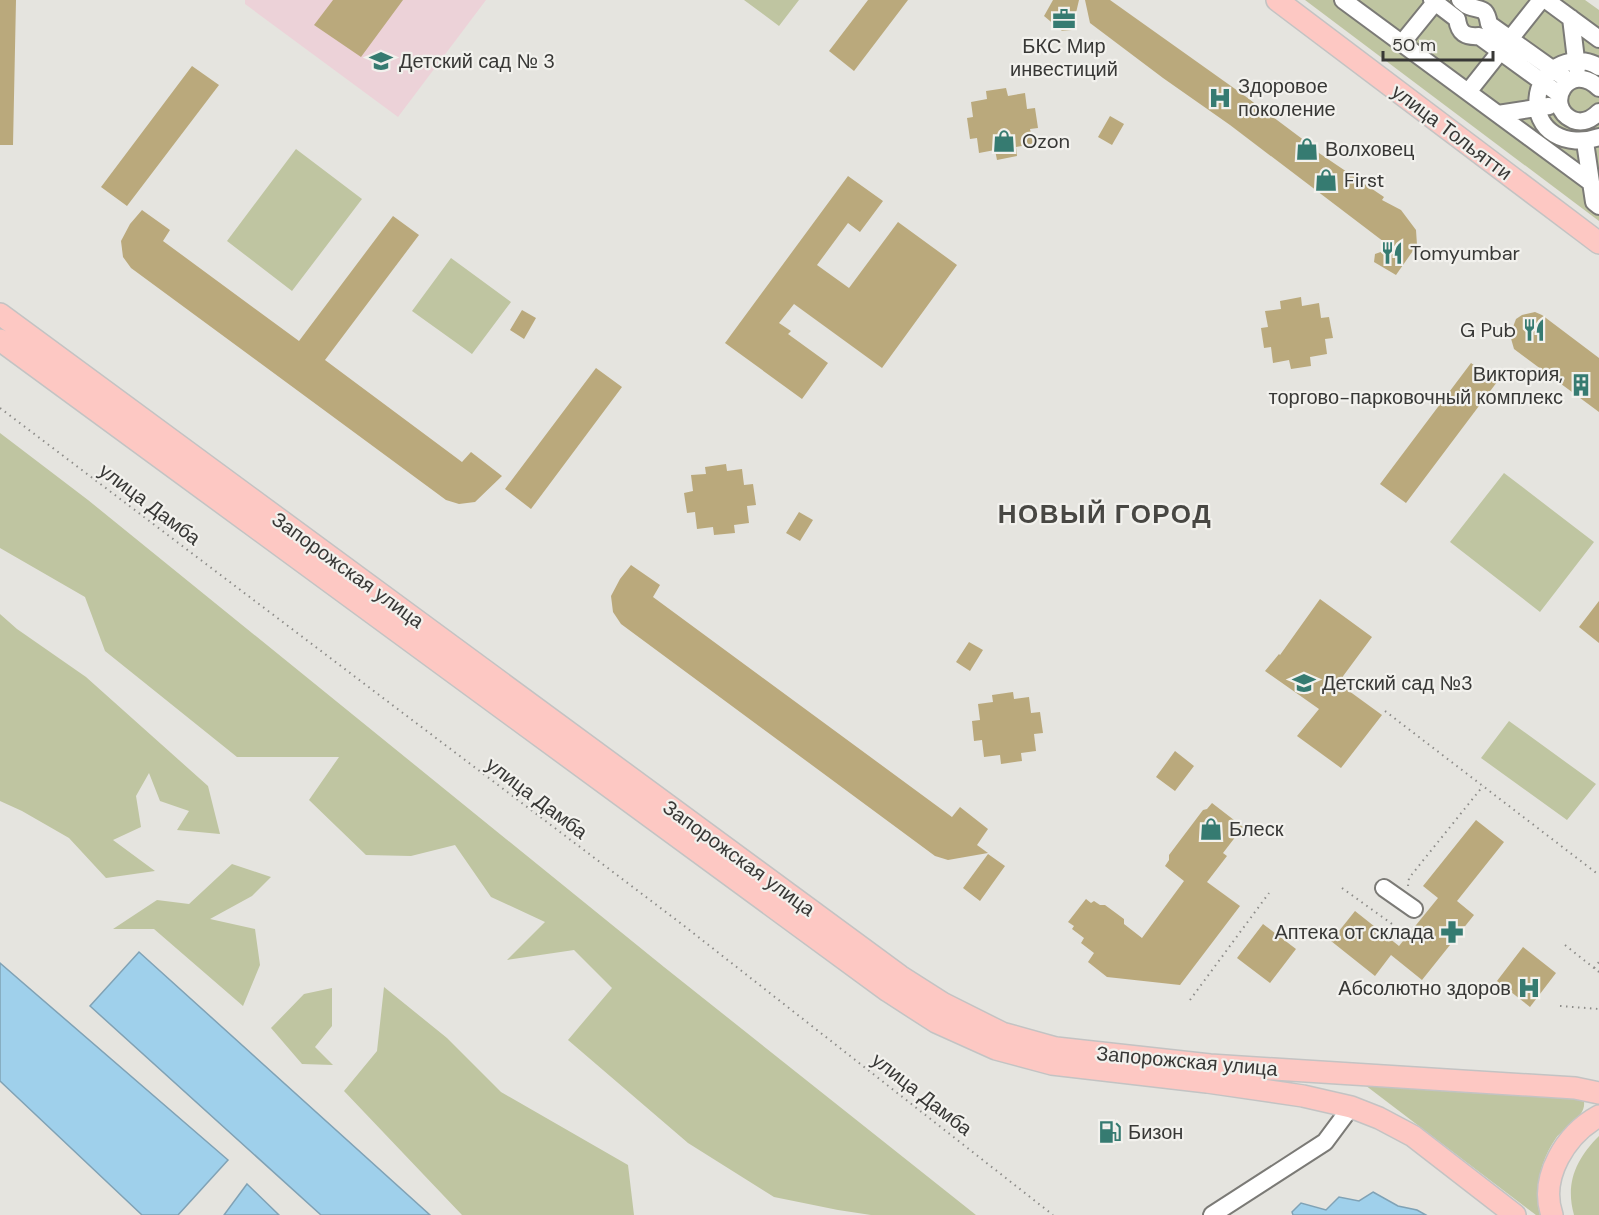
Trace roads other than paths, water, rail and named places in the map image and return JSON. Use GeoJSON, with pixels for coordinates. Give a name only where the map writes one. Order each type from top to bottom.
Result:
{"type":"FeatureCollection","features":[{"type":"Feature","properties":{"kind":"main road","name":"улица Тольятти"},"geometry":{"type":"LineString","coordinates":[[1276,0],[1599,243]]}},
{"type":"Feature","properties":{"kind":"main road","name":"Запорожская улица"},"geometry":{"type":"LineString","coordinates":[[0,314],[900,976],[944,1004],[993,1028],[1067,1050],[1210,1065],[1575,1088],[1599,1093]]}},
{"type":"Feature","properties":{"kind":"main road","name":"Запорожская улица"},"geometry":{"type":"LineString","coordinates":[[0,340],[869,977],[936,1022],[996,1050],[1052,1064],[1218,1083],[1303,1096],[1351,1107],[1379,1118],[1413,1136],[1515,1215]]}},
{"type":"Feature","properties":{"kind":"main road"},"geometry":{"type":"LineString","coordinates":[[1552,1215],[1550,1208],[1551,1179],[1557,1158],[1573,1136],[1588,1122],[1599,1116]]}},
{"type":"Feature","properties":{"kind":"street"},"geometry":{"type":"LineString","coordinates":[[1343,0],[1365,8],[1402,43],[1590,182]]}},
{"type":"Feature","properties":{"kind":"street"},"geometry":{"type":"LineString","coordinates":[[1468,92],[1541,0]]}},
{"type":"Feature","properties":{"kind":"street"},"geometry":{"type":"LineString","coordinates":[[1546,0],[1599,39]]}},
{"type":"Feature","properties":{"kind":"street"},"geometry":{"type":"LineString","coordinates":[[1402,43],[1435,1],[1462,8],[1477,6],[1483,9],[1487,16],[1484,30]]}},
{"type":"Feature","properties":{"kind":"street"},"geometry":{"type":"LineString","coordinates":[[1462,8],[1458,27],[1462,33],[1469,36],[1484,30]]}},
{"type":"Feature","properties":{"kind":"street"},"geometry":{"type":"LineString","coordinates":[[1571,18],[1575,59],[1566,90],[1566,116],[1577,122],[1589,120],[1599,112]]}},
{"type":"Feature","properties":{"kind":"street"},"geometry":{"type":"LineString","coordinates":[[1484,30],[1566,90]]}},
{"type":"Feature","properties":{"kind":"street"},"geometry":{"type":"LineString","coordinates":[[1599,67],[1592,62],[1575,59],[1562,63],[1548,76],[1538,94],[1542,122],[1551,134],[1566,140],[1592,140],[1590,182],[1594,202],[1599,207]]}},
{"type":"Feature","properties":{"kind":"street"},"geometry":{"type":"LineString","coordinates":[[1498,114],[1539,107],[1566,90],[1591,80],[1599,88]]}},
{"type":"Feature","properties":{"kind":"street"},"geometry":{"type":"LineString","coordinates":[[1384,888],[1413,915]]}},
{"type":"Feature","properties":{"kind":"street"},"geometry":{"type":"LineString","coordinates":[[1212,1215],[1325,1142],[1351,1107]]}},
{"type":"Feature","properties":{"kind":"water"},"geometry":{"type":"Polygon","coordinates":[[[139,952],[430,1215],[321,1215],[90,1006],[139,952]]]}},
{"type":"Feature","properties":{"kind":"water"},"geometry":{"type":"Polygon","coordinates":[[[0,963],[228,1160],[178,1215],[142,1215],[0,1081],[0,963]]]}},
{"type":"Feature","properties":{"kind":"water"},"geometry":{"type":"Polygon","coordinates":[[[247,1184],[279,1215],[224,1215],[247,1184]]]}},
{"type":"Feature","properties":{"kind":"water"},"geometry":{"type":"Polygon","coordinates":[[[1373,1192],[1398,1206],[1417,1210],[1426,1215],[1293,1215],[1292,1212],[1301,1203],[1326,1210],[1339,1197],[1359,1201],[1373,1192]]]}},
{"type":"Feature","properties":{"kind":"place","name":"БКС Мир инвестиций"},"geometry":{"type":"Point","coordinates":[1064,19]}},
{"type":"Feature","properties":{"kind":"place","name":"Детский сад № 3"},"geometry":{"type":"Point","coordinates":[381,61]}},
{"type":"Feature","properties":{"kind":"place","name":"Здоровое поколение"},"geometry":{"type":"Point","coordinates":[1220,98]}},
{"type":"Feature","properties":{"kind":"place","name":"Ozon"},"geometry":{"type":"Point","coordinates":[1004,141]}},
{"type":"Feature","properties":{"kind":"place","name":"Волховец"},"geometry":{"type":"Point","coordinates":[1307,149]}},
{"type":"Feature","properties":{"kind":"place","name":"First"},"geometry":{"type":"Point","coordinates":[1326,180]}},
{"type":"Feature","properties":{"kind":"place","name":"Tomyumbar"},"geometry":{"type":"Point","coordinates":[1392,253]}},
{"type":"Feature","properties":{"kind":"place","name":"G Pub"},"geometry":{"type":"Point","coordinates":[1534,330]}},
{"type":"Feature","properties":{"kind":"place","name":"Виктория, торгово-парковочный комплекс"},"geometry":{"type":"Point","coordinates":[1581,385]}},
{"type":"Feature","properties":{"kind":"place","name":"Детский сад №3"},"geometry":{"type":"Point","coordinates":[1304,683]}},
{"type":"Feature","properties":{"kind":"place","name":"Блеск"},"geometry":{"type":"Point","coordinates":[1211,829]}},
{"type":"Feature","properties":{"kind":"place","name":"Аптека от склада"},"geometry":{"type":"Point","coordinates":[1452,932]}},
{"type":"Feature","properties":{"kind":"place","name":"Абсолютно здоров"},"geometry":{"type":"Point","coordinates":[1529,988]}},
{"type":"Feature","properties":{"kind":"place","name":"Бизон"},"geometry":{"type":"Point","coordinates":[1110,1132]}},
{"type":"Feature","properties":{"kind":"district","name":"НОВЫЙ ГОРОД"},"geometry":{"type":"Point","coordinates":[1105,514]}}]}
